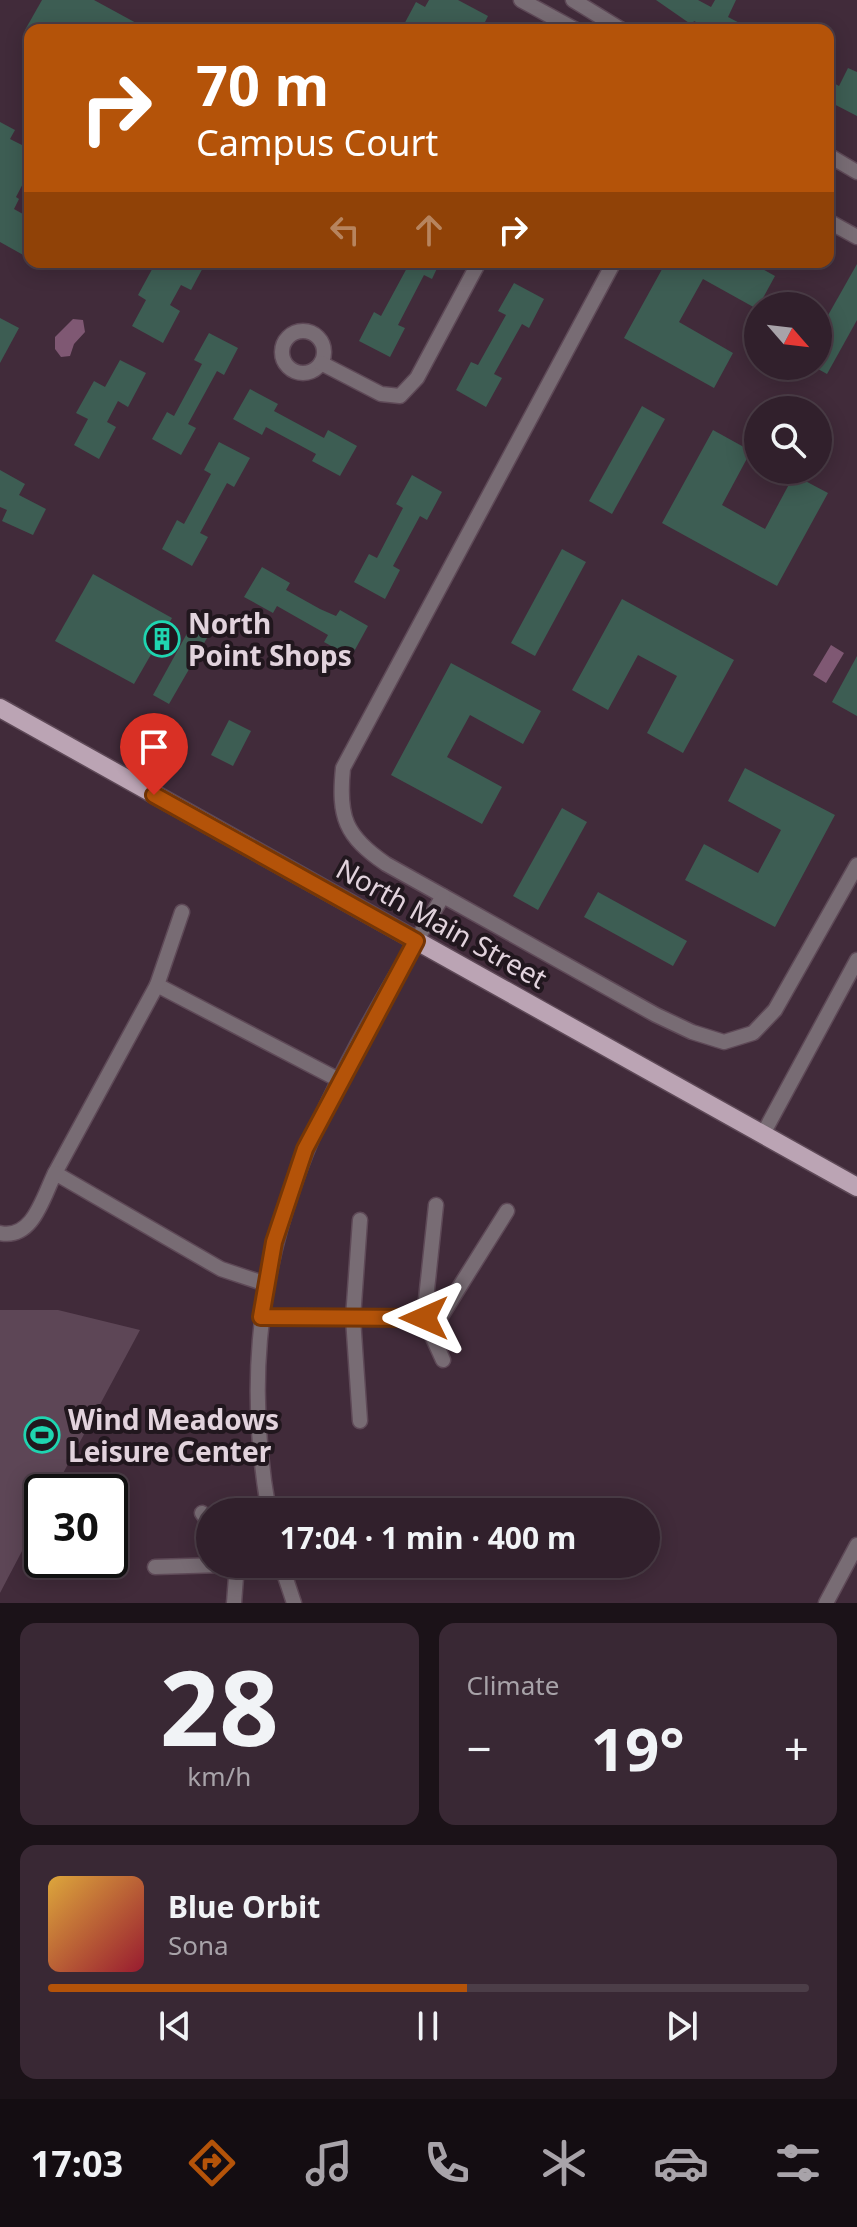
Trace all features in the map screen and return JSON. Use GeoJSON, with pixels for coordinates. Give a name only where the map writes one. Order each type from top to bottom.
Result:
{"type":"FeatureCollection","features":[{"type":"Feature","properties":{"kind":"main road","name":"North Main Street"},"geometry":{"type":"LineString","coordinates":[[0,708],[857,1187]]}},
{"type":"Feature","properties":{"kind":"street"},"geometry":{"type":"LineString","coordinates":[[521,0],[565,24]]}},
{"type":"Feature","properties":{"kind":"street"},"geometry":{"type":"LineString","coordinates":[[573,24],[579,1],[604,24]]}},
{"type":"Feature","properties":{"kind":"street"},"geometry":{"type":"LineString","coordinates":[[834,159],[857,172]]}},
{"type":"Feature","properties":{"kind":"street"},"geometry":{"type":"LineString","coordinates":[[834,224],[857,237]]}},
{"type":"Feature","properties":{"kind":"street"},"geometry":{"type":"LineString","coordinates":[[321,363],[381,394],[400,396],[417,378],[476,268]]}},
{"type":"Feature","properties":{"kind":"street"},"geometry":{"type":"LineString","coordinates":[[611,268],[343,768],[340,794],[346,824],[359,845],[443,896],[656,1015],[692,1032],[724,1042],[753,1033],[775,1010],[857,865]]}},
{"type":"Feature","properties":{"kind":"street"},"geometry":{"type":"LineString","coordinates":[[267,1498],[258,1436],[261,1317],[289,1191],[305,1149],[443,896]]}},
{"type":"Feature","properties":{"kind":"street"},"geometry":{"type":"LineString","coordinates":[[0,1233],[14,1236],[26,1230],[157,985],[182,912]]}},
{"type":"Feature","properties":{"kind":"street"},"geometry":{"type":"LineString","coordinates":[[763,1134],[857,960]]}},
{"type":"Feature","properties":{"kind":"street"},"geometry":{"type":"LineString","coordinates":[[157,985],[341,1081]]}},
{"type":"Feature","properties":{"kind":"street"},"geometry":{"type":"LineString","coordinates":[[55,1173],[221,1269],[266,1284]]}},
{"type":"Feature","properties":{"kind":"street"},"geometry":{"type":"LineString","coordinates":[[436,1205],[424,1318],[443,1360]]}},
{"type":"Feature","properties":{"kind":"street"},"geometry":{"type":"LineString","coordinates":[[261,1317],[440,1318],[507,1211]]}},
{"type":"Feature","properties":{"kind":"street"},"geometry":{"type":"LineString","coordinates":[[360,1220],[353,1318],[360,1421]]}},
{"type":"Feature","properties":{"kind":"street"},"geometry":{"type":"LineString","coordinates":[[826,1603],[857,1545]]}},
{"type":"Feature","properties":{"kind":"street"},"geometry":{"type":"LineString","coordinates":[[155,1567],[196,1566]]}},
{"type":"Feature","properties":{"kind":"street"},"geometry":{"type":"LineString","coordinates":[[234,1603],[237,1578]]}},
{"type":"Feature","properties":{"kind":"street"},"geometry":{"type":"LineString","coordinates":[[286,1578],[294,1603]]}},
{"type":"Feature","properties":{"kind":"shaded area"},"geometry":{"type":"Polygon","coordinates":[[[73,319],[83,320],[85,332],[74,344],[70,356],[61,357],[55,349],[55,337],[73,319]]]}},
{"type":"Feature","properties":{"kind":"shaded area"},"geometry":{"type":"Polygon","coordinates":[[[831,645],[844,653],[826,683],[813,675],[831,645]]]}},
{"type":"Feature","properties":{"kind":"shaded area","name":"Wind Meadows Leisure Center"},"geometry":{"type":"Polygon","coordinates":[[[0,1310],[58,1310],[140,1330],[63,1474],[24,1474],[24,1547],[0,1593],[0,1310]]]}},
{"type":"Feature","properties":{"kind":"building"},"geometry":{"type":"Polygon","coordinates":[[[42,0],[94,0],[138,24],[28,24],[42,0]]]}},
{"type":"Feature","properties":{"kind":"building"},"geometry":{"type":"Polygon","coordinates":[[[429,0],[458,0],[488,16],[484,24],[404,24],[416,2],[425,7],[429,0]]]}},
{"type":"Feature","properties":{"kind":"building"},"geometry":{"type":"Polygon","coordinates":[[[656,0],[698,0],[711,7],[715,0],[736,0],[728,17],[741,24],[700,24],[694,21],[691,24],[656,0]]]}},
{"type":"Feature","properties":{"kind":"building"},"geometry":{"type":"Polygon","coordinates":[[[848,68],[857,72],[857,116],[834,104],[834,83],[839,86],[848,68]]]}},
{"type":"Feature","properties":{"kind":"building"},"geometry":{"type":"Polygon","coordinates":[[[0,122],[15,130],[10,139],[24,146],[24,182],[14,209],[24,215],[24,255],[0,242],[0,122]]]}},
{"type":"Feature","properties":{"kind":"building"},"geometry":{"type":"Polygon","coordinates":[[[857,264],[857,320],[832,365],[832,308],[857,264]]]}},
{"type":"Feature","properties":{"kind":"building"},"geometry":{"type":"Polygon","coordinates":[[[153,268],[203,268],[191,290],[181,285],[170,305],[180,311],[163,343],[132,326],[146,300],[138,295],[153,268]]]}},
{"type":"Feature","properties":{"kind":"building"},"geometry":{"type":"Polygon","coordinates":[[[407,268],[437,268],[432,279],[424,275],[398,325],[405,328],[390,357],[359,341],[374,312],[381,316],[407,268]]]}},
{"type":"Feature","properties":{"kind":"building"},"geometry":{"type":"Polygon","coordinates":[[[663,268],[761,268],[775,276],[766,292],[744,292],[744,302],[703,279],[679,322],[733,353],[714,388],[624,338],[663,268]]]}},
{"type":"Feature","properties":{"kind":"building"},"geometry":{"type":"Polygon","coordinates":[[[514,283],[544,299],[529,328],[522,324],[494,374],[502,378],[486,407],[456,390],[471,362],[478,365],[506,315],[498,311],[514,283]]]}},
{"type":"Feature","properties":{"kind":"building"},"geometry":{"type":"Polygon","coordinates":[[[0,318],[19,328],[0,363],[0,318]]]}},
{"type":"Feature","properties":{"kind":"building"},"geometry":{"type":"Polygon","coordinates":[[[209,333],[238,348],[224,375],[217,371],[188,424],[196,428],[181,455],[152,439],[167,412],[174,416],[202,364],[194,360],[209,333]]]}},
{"type":"Feature","properties":{"kind":"building"},"geometry":{"type":"Polygon","coordinates":[[[120,360],[146,373],[128,407],[118,401],[107,422],[116,427],[99,459],[74,445],[88,419],[76,413],[94,381],[105,387],[120,360]]]}},
{"type":"Feature","properties":{"kind":"building"},"geometry":{"type":"Polygon","coordinates":[[[250,389],[278,404],[274,411],[324,438],[328,430],[357,446],[340,476],[312,461],[316,454],[266,427],[262,435],[233,419],[250,389]]]}},
{"type":"Feature","properties":{"kind":"building"},"geometry":{"type":"Polygon","coordinates":[[[642,406],[665,419],[612,514],[589,501],[642,406]]]}},
{"type":"Feature","properties":{"kind":"building"},"geometry":{"type":"Polygon","coordinates":[[[713,430],[744,447],[744,464],[722,505],[765,529],[789,484],[811,484],[828,493],[777,586],[662,523],[713,430]]]}},
{"type":"Feature","properties":{"kind":"building"},"geometry":{"type":"Polygon","coordinates":[[[219,442],[250,458],[234,487],[227,483],[200,533],[208,537],[192,566],[162,549],[177,520],[184,524],[211,474],[204,470],[219,442]]]}},
{"type":"Feature","properties":{"kind":"building"},"geometry":{"type":"Polygon","coordinates":[[[0,470],[25,484],[19,495],[46,509],[33,535],[2,521],[7,510],[0,507],[0,470]]]}},
{"type":"Feature","properties":{"kind":"building"},"geometry":{"type":"Polygon","coordinates":[[[412,475],[442,492],[427,520],[420,516],[393,566],[400,570],[385,599],[354,582],[369,554],[377,558],[403,508],[396,504],[412,475]]]}},
{"type":"Feature","properties":{"kind":"building"},"geometry":{"type":"Polygon","coordinates":[[[562,549],[586,562],[535,656],[511,643],[562,549]]]}},
{"type":"Feature","properties":{"kind":"building"},"geometry":{"type":"Polygon","coordinates":[[[262,567],[290,583],[286,590],[320,609],[336,616],[340,610],[368,626],[351,657],[324,642],[328,635],[277,606],[273,613],[244,597],[262,567]]]}},
{"type":"Feature","properties":{"kind":"building","name":"North Point Shops"},"geometry":{"type":"Polygon","coordinates":[[[93,574],[172,618],[134,684],[55,641],[93,574]]]}},
{"type":"Feature","properties":{"kind":"building"},"geometry":{"type":"Polygon","coordinates":[[[622,599],[734,660],[683,753],[647,733],[677,676],[638,655],[608,710],[572,690],[622,599]]]}},
{"type":"Feature","properties":{"kind":"building"},"geometry":{"type":"Polygon","coordinates":[[[190,628],[207,638],[169,704],[153,695],[190,628]]]}},
{"type":"Feature","properties":{"kind":"building"},"geometry":{"type":"Polygon","coordinates":[[[857,656],[857,716],[832,702],[857,656]]]}},
{"type":"Feature","properties":{"kind":"building"},"geometry":{"type":"Polygon","coordinates":[[[451,663],[541,711],[523,744],[470,715],[447,757],[502,787],[482,824],[391,775],[451,663]]]}},
{"type":"Feature","properties":{"kind":"building"},"geometry":{"type":"Polygon","coordinates":[[[229,720],[251,731],[233,766],[211,755],[229,720]]]}},
{"type":"Feature","properties":{"kind":"building"},"geometry":{"type":"Polygon","coordinates":[[[745,768],[835,815],[775,927],[685,880],[704,844],[758,873],[781,830],[728,801],[745,768]]]}},
{"type":"Feature","properties":{"kind":"building"},"geometry":{"type":"Polygon","coordinates":[[[562,808],[587,822],[538,910],[513,896],[562,808]]]}},
{"type":"Feature","properties":{"kind":"building"},"geometry":{"type":"Polygon","coordinates":[[[598,892],[687,941],[673,966],[584,917],[598,892]]]}},
{"type":"Feature","properties":{"kind":"place","name":"North Point Shops"},"geometry":{"type":"Point","coordinates":[162,639]}},
{"type":"Feature","properties":{"kind":"place","name":"Wind Meadows Leisure Center"},"geometry":{"type":"Point","coordinates":[42,1435]}},
{"type":"Feature","properties":{"kind":"route"},"geometry":{"type":"LineString","coordinates":[[154,795],[416,941],[305,1149],[274,1242],[261,1317],[424,1318]]}}]}
